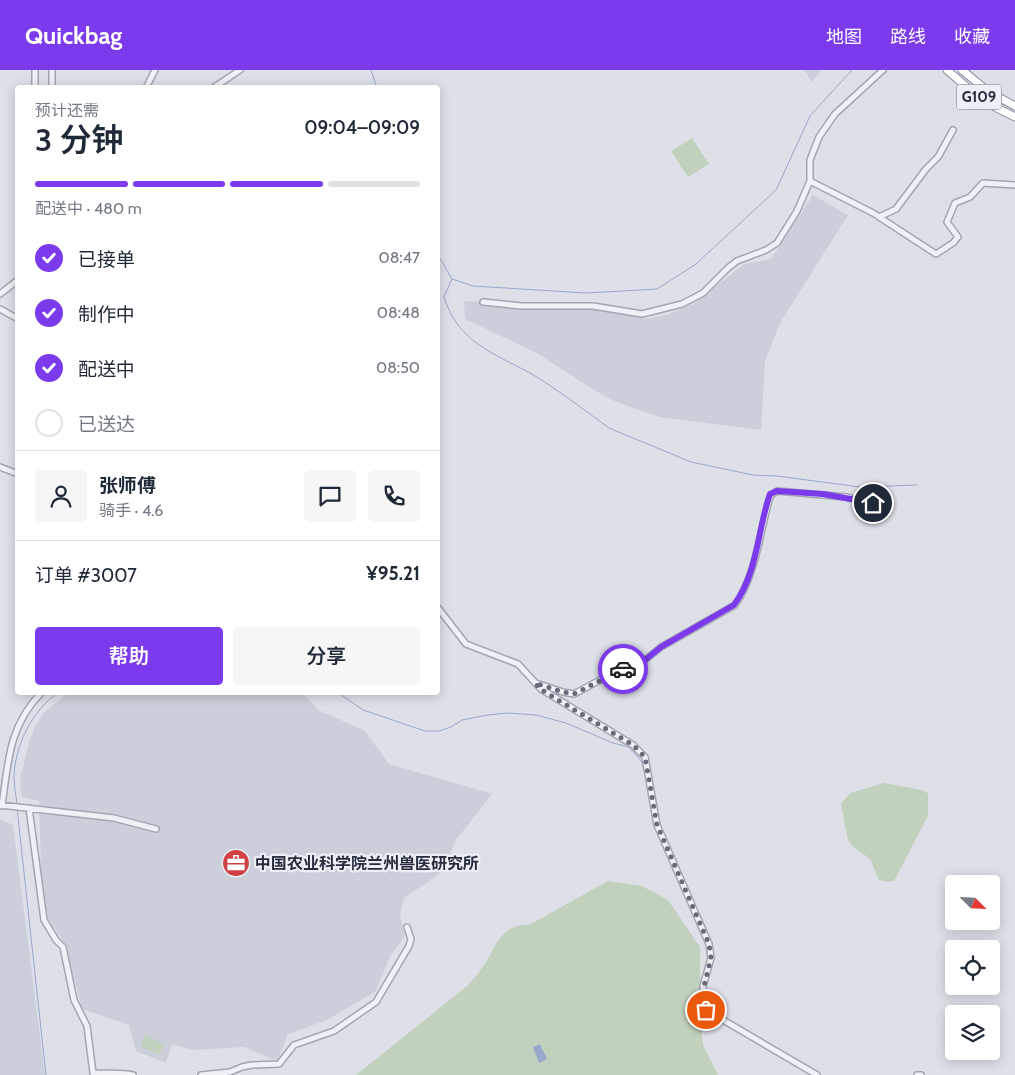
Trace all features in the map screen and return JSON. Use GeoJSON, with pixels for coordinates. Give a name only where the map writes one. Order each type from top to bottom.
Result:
{"type":"FeatureCollection","features":[{"type":"Feature","properties":{"kind":"highway","name":"G109"},"geometry":{"type":"LineString","coordinates":[[948,70],[983,101],[1015,117]]}},
{"type":"Feature","properties":{"kind":"highway","name":"G109"},"geometry":{"type":"LineString","coordinates":[[962,70],[989,92],[1015,106]]}},
{"type":"Feature","properties":{"kind":"street"},"geometry":{"type":"LineString","coordinates":[[34,85],[35,70]]}},
{"type":"Feature","properties":{"kind":"street"},"geometry":{"type":"LineString","coordinates":[[52,70],[52,85]]}},
{"type":"Feature","properties":{"kind":"street"},"geometry":{"type":"LineString","coordinates":[[148,85],[155,70]]}},
{"type":"Feature","properties":{"kind":"street"},"geometry":{"type":"LineString","coordinates":[[218,85],[240,70]]}},
{"type":"Feature","properties":{"kind":"street"},"geometry":{"type":"LineString","coordinates":[[483,302],[521,306],[593,306],[642,314],[682,304],[704,294],[737,261],[766,250],[777,243],[797,212],[810,181],[810,160],[819,137],[835,114],[883,70]]}},
{"type":"Feature","properties":{"kind":"street"},"geometry":{"type":"LineString","coordinates":[[880,217],[896,209],[926,168],[938,157],[953,130]]}},
{"type":"Feature","properties":{"kind":"street"},"geometry":{"type":"LineString","coordinates":[[810,181],[880,217],[936,254],[953,243],[958,237],[947,222],[955,203],[970,197],[983,183],[1015,185]]}},
{"type":"Feature","properties":{"kind":"street"},"geometry":{"type":"LineString","coordinates":[[0,294],[15,282]]}},
{"type":"Feature","properties":{"kind":"street"},"geometry":{"type":"LineString","coordinates":[[0,309],[15,317]]}},
{"type":"Feature","properties":{"kind":"street"},"geometry":{"type":"LineString","coordinates":[[0,468],[15,473]]}},
{"type":"Feature","properties":{"kind":"street"},"geometry":{"type":"LineString","coordinates":[[535,683],[574,694],[615,672],[645,660],[661,647],[734,605],[743,594],[750,576],[770,494],[777,491],[846,497],[886,506]]}},
{"type":"Feature","properties":{"kind":"street"},"geometry":{"type":"LineString","coordinates":[[440,611],[466,644],[518,664],[540,689],[633,745],[645,757],[657,825],[709,944],[711,958],[704,986],[706,1010],[817,1075]]}},
{"type":"Feature","properties":{"kind":"street"},"geometry":{"type":"LineString","coordinates":[[40,695],[24,714],[13,738],[1,805],[114,818],[156,829]]}},
{"type":"Feature","properties":{"kind":"street"},"geometry":{"type":"LineString","coordinates":[[26,808],[44,920],[56,940],[63,947],[74,1000],[87,1026],[93,1073],[124,1073],[133,1075]]}},
{"type":"Feature","properties":{"kind":"street"},"geometry":{"type":"LineString","coordinates":[[201,1075],[230,1072],[252,1065],[280,1064],[294,1045],[334,1031],[376,1002],[409,946],[411,939],[407,927]]}},
{"type":"Feature","properties":{"kind":"shaded area"},"geometry":{"type":"Polygon","coordinates":[[[804,70],[821,70],[812,82],[804,70]]]}},
{"type":"Feature","properties":{"kind":"shaded area"},"geometry":{"type":"Polygon","coordinates":[[[813,195],[848,215],[780,323],[765,361],[761,430],[659,417],[614,401],[535,352],[465,319],[464,301],[590,307],[645,319],[667,315],[695,303],[744,264],[771,259],[813,195]]]}},
{"type":"Feature","properties":{"kind":"shaded area"},"geometry":{"type":"Polygon","coordinates":[[[66,695],[305,695],[318,710],[365,731],[389,764],[492,794],[456,840],[442,872],[404,898],[400,915],[405,935],[391,955],[375,992],[327,1020],[288,1034],[277,1061],[244,1047],[194,1050],[172,1044],[166,1063],[136,1051],[129,1025],[82,1009],[65,943],[48,919],[41,869],[39,801],[22,797],[20,787],[21,772],[28,745],[43,713],[66,695]]]}},
{"type":"Feature","properties":{"kind":"shaded area"},"geometry":{"type":"Polygon","coordinates":[[[0,819],[13,825],[45,1075],[0,1075],[0,819]]]}},
{"type":"Feature","properties":{"kind":"green space"},"geometry":{"type":"Polygon","coordinates":[[[692,138],[709,164],[688,177],[671,151],[692,138]]]}},
{"type":"Feature","properties":{"kind":"green space"},"geometry":{"type":"Polygon","coordinates":[[[884,783],[928,793],[928,816],[894,881],[887,882],[879,880],[870,859],[852,846],[848,840],[841,804],[850,793],[884,783]]]}},
{"type":"Feature","properties":{"kind":"green space"},"geometry":{"type":"Polygon","coordinates":[[[608,881],[642,886],[668,900],[700,947],[700,1008],[703,1045],[718,1075],[356,1075],[467,986],[482,968],[498,941],[507,931],[520,925],[529,925],[608,881]]]}},
{"type":"Feature","properties":{"kind":"green space"},"geometry":{"type":"Polygon","coordinates":[[[145,1035],[164,1044],[159,1055],[140,1046],[145,1035]]]}},
{"type":"Feature","properties":{"kind":"water"},"geometry":{"type":"Polygon","coordinates":[[[540,1044],[547,1059],[539,1063],[533,1047],[540,1044]]]}},
{"type":"Feature","properties":{"kind":"waterway"},"geometry":{"type":"LineString","coordinates":[[371,70],[376,85]]}},
{"type":"Feature","properties":{"kind":"waterway"},"geometry":{"type":"LineString","coordinates":[[440,258],[452,279],[473,286],[586,293],[657,289],[696,264],[776,190],[810,116],[852,70]]}},
{"type":"Feature","properties":{"kind":"waterway"},"geometry":{"type":"LineString","coordinates":[[452,279],[444,297],[450,312],[468,336],[490,352],[530,373],[570,399],[609,428],[691,462],[753,475],[777,476],[860,487],[917,485]]}},
{"type":"Feature","properties":{"kind":"waterway"},"geometry":{"type":"LineString","coordinates":[[17,804],[14,777],[15,765],[22,741],[33,718],[55,695]]}},
{"type":"Feature","properties":{"kind":"waterway"},"geometry":{"type":"LineString","coordinates":[[341,695],[363,710],[425,731],[439,731],[451,727],[462,720],[508,713],[536,715],[566,723],[613,743],[629,747],[642,762],[646,779]]}},
{"type":"Feature","properties":{"kind":"waterway"},"geometry":{"type":"LineString","coordinates":[[650,802],[653,821]]}},
{"type":"Feature","properties":{"kind":"waterway"},"geometry":{"type":"LineString","coordinates":[[17,808],[46,1075]]}},
{"type":"Feature","properties":{"kind":"way so far"},"geometry":{"type":"LineString","coordinates":[[623,669],[574,694],[535,683],[540,689],[633,745],[645,757],[657,825],[709,944],[711,958],[704,986],[706,1010]]}},
{"type":"Feature","properties":{"kind":"place","name":"中国农业科学院兰州兽医研究所"},"geometry":{"type":"Point","coordinates":[236,863]}},
{"type":"Feature","properties":{"kind":"route"},"geometry":{"type":"LineString","coordinates":[[623,669],[652,656],[661,647],[734,605],[743,594],[750,576],[770,494],[777,491],[823,494],[873,503]]}}]}
